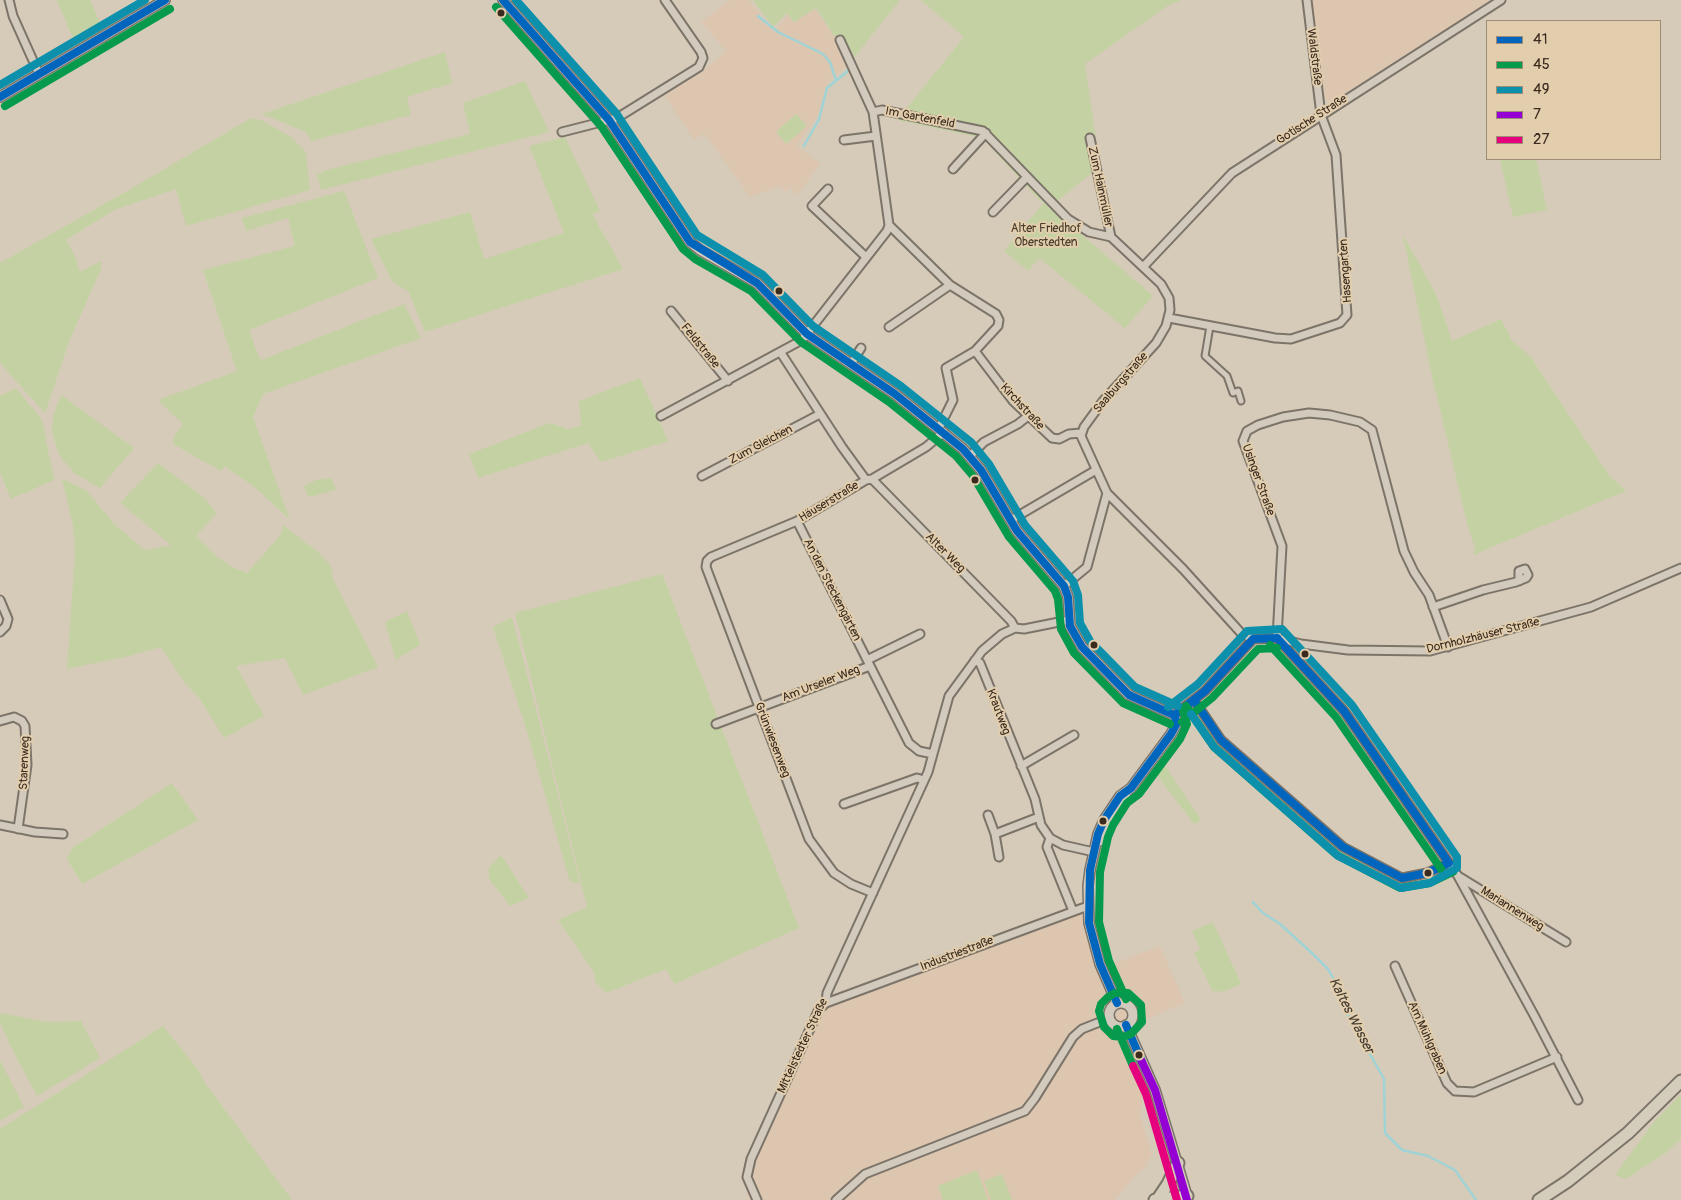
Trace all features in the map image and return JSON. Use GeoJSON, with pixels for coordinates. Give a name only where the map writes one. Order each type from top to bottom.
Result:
{"type":"FeatureCollection","features":[{"type":"Feature","properties":{"kind":"main road"},"geometry":{"type":"LineString","coordinates":[[1539,1200],[1568,1181],[1628,1134],[1681,1080]]}},
{"type":"Feature","properties":{"kind":"main road"},"geometry":{"type":"LineString","coordinates":[[1156,1200],[1168,1184],[1178,1163]]}},
{"type":"Feature","properties":{"kind":"main road"},"geometry":{"type":"LineString","coordinates":[[1156,1200],[1187,1196]]}},
{"type":"Feature","properties":{"kind":"street"},"geometry":{"type":"LineString","coordinates":[[9,0],[13,16],[39,74]]}},
{"type":"Feature","properties":{"kind":"street"},"geometry":{"type":"LineString","coordinates":[[0,97],[164,0]]}},
{"type":"Feature","properties":{"kind":"street"},"geometry":{"type":"LineString","coordinates":[[503,0],[609,120],[690,242],[700,250],[757,282],[807,334],[942,430],[970,456],[981,470],[1010,520],[1027,544],[1058,576],[1064,586],[1067,592],[1069,620],[1082,647],[1122,690],[1138,701],[1166,710],[1174,715],[1177,722],[1171,734],[1126,793],[1120,796],[1104,820],[1098,834],[1094,852],[1088,886],[1088,906],[1100,964],[1117,1003]]}},
{"type":"Feature","properties":{"kind":"street"},"geometry":{"type":"LineString","coordinates":[[562,132],[617,118],[697,69],[702,63],[701,52],[665,0]]}},
{"type":"Feature","properties":{"kind":"street","name":"Waldstraße"},"geometry":{"type":"LineString","coordinates":[[1306,0],[1321,115]]}},
{"type":"Feature","properties":{"kind":"street","name":"Gotische Straße"},"geometry":{"type":"LineString","coordinates":[[1144,266],[1232,173],[1501,0]]}},
{"type":"Feature","properties":{"kind":"street","name":"Im Gartenfeld"},"geometry":{"type":"LineString","coordinates":[[840,40],[874,112],[882,110],[986,133]]}},
{"type":"Feature","properties":{"kind":"street"},"geometry":{"type":"LineString","coordinates":[[874,112],[889,225],[950,285],[996,314],[999,320],[998,326],[975,351],[946,368],[954,400],[942,430]]}},
{"type":"Feature","properties":{"kind":"street","name":"Hasengarten"},"geometry":{"type":"LineString","coordinates":[[1169,318],[1275,338],[1291,339],[1340,323],[1346,318],[1348,307],[1336,155],[1321,115]]}},
{"type":"Feature","properties":{"kind":"street"},"geometry":{"type":"LineString","coordinates":[[953,168],[986,133],[1026,178],[1077,226],[1099,235],[1111,237],[1144,266],[1167,292],[1169,318]]}},
{"type":"Feature","properties":{"kind":"street"},"geometry":{"type":"LineString","coordinates":[[844,140],[876,136]]}},
{"type":"Feature","properties":{"kind":"street","name":"Zum Hainmüller"},"geometry":{"type":"LineString","coordinates":[[1090,138],[1111,237]]}},
{"type":"Feature","properties":{"kind":"street"},"geometry":{"type":"LineString","coordinates":[[993,212],[1026,178]]}},
{"type":"Feature","properties":{"kind":"street"},"geometry":{"type":"LineString","coordinates":[[828,189],[812,206],[866,258]]}},
{"type":"Feature","properties":{"kind":"street","name":"Feldstraße"},"geometry":{"type":"LineString","coordinates":[[661,416],[798,343],[866,258],[889,225]]}},
{"type":"Feature","properties":{"kind":"street"},"geometry":{"type":"LineString","coordinates":[[889,327],[950,285]]}},
{"type":"Feature","properties":{"kind":"street","name":"Feldstraße"},"geometry":{"type":"LineString","coordinates":[[671,311],[728,381]]}},
{"type":"Feature","properties":{"kind":"street","name":"Saalburgstraße"},"geometry":{"type":"LineString","coordinates":[[1081,433],[1102,401],[1156,343],[1169,318]]}},
{"type":"Feature","properties":{"kind":"street"},"geometry":{"type":"LineString","coordinates":[[1210,326],[1206,359],[1227,376],[1233,393],[1238,392],[1241,401]]}},
{"type":"Feature","properties":{"kind":"street"},"geometry":{"type":"LineString","coordinates":[[851,364],[861,348]]}},
{"type":"Feature","properties":{"kind":"street","name":"Kirchstraße"},"geometry":{"type":"LineString","coordinates":[[975,351],[1004,390],[1052,438],[1059,439],[1069,434],[1081,433]]}},
{"type":"Feature","properties":{"kind":"street","name":"Alter Weg"},"geometry":{"type":"LineString","coordinates":[[781,353],[820,414],[869,480],[1005,614],[1015,628]]}},
{"type":"Feature","properties":{"kind":"street","name":"Zum Gleichen"},"geometry":{"type":"LineString","coordinates":[[702,476],[820,414]]}},
{"type":"Feature","properties":{"kind":"street","name":"Usinger Straße"},"geometry":{"type":"LineString","coordinates":[[1277,638],[1282,546],[1243,441],[1247,431],[1252,428],[1297,414],[1330,415],[1365,424],[1372,430],[1404,551],[1414,572],[1425,588],[1448,647]]}},
{"type":"Feature","properties":{"kind":"street"},"geometry":{"type":"LineString","coordinates":[[970,456],[984,442],[1018,424],[1028,416]]}},
{"type":"Feature","properties":{"kind":"street","name":"Häuserstraße"},"geometry":{"type":"LineString","coordinates":[[707,561],[711,557],[797,521],[926,447],[942,430]]}},
{"type":"Feature","properties":{"kind":"street"},"geometry":{"type":"LineString","coordinates":[[1081,433],[1107,493],[1183,569],[1230,622],[1241,633],[1253,639],[1205,691],[1174,715]]}},
{"type":"Feature","properties":{"kind":"street"},"geometry":{"type":"LineString","coordinates":[[1010,520],[1096,470]]}},
{"type":"Feature","properties":{"kind":"street"},"geometry":{"type":"LineString","coordinates":[[1064,586],[1085,570],[1090,560],[1107,493]]}},
{"type":"Feature","properties":{"kind":"street","name":"An den Steckengärten"},"geometry":{"type":"LineString","coordinates":[[797,521],[909,743],[919,751],[933,754]]}},
{"type":"Feature","properties":{"kind":"street","name":"Grünwiesenweg"},"geometry":{"type":"LineString","coordinates":[[707,561],[706,567],[809,839],[834,873],[851,884],[873,893]]}},
{"type":"Feature","properties":{"kind":"street","name":"Dornholzhäuser Straße"},"geometry":{"type":"LineString","coordinates":[[1253,639],[1277,638],[1301,644],[1348,650],[1414,652],[1448,647],[1591,607],[1681,568]]}},
{"type":"Feature","properties":{"kind":"street"},"geometry":{"type":"LineString","coordinates":[[1433,607],[1518,580]]}},
{"type":"Feature","properties":{"kind":"street"},"geometry":{"type":"LineString","coordinates":[[0,600],[8,619],[6,626],[0,632]]}},
{"type":"Feature","properties":{"kind":"street","name":"Mittelstedter Straße"},"geometry":{"type":"LineString","coordinates":[[757,1200],[747,1177],[751,1159],[819,1009],[826,1003],[827,993],[924,780],[949,696],[975,660],[996,638],[1015,628],[1024,629],[1069,620]]}},
{"type":"Feature","properties":{"kind":"street"},"geometry":{"type":"LineString","coordinates":[[869,662],[920,634]]}},
{"type":"Feature","properties":{"kind":"street"},"geometry":{"type":"LineString","coordinates":[[1277,638],[1344,711],[1458,876],[1557,1057],[1578,1100]]}},
{"type":"Feature","properties":{"kind":"street","name":"Krautweg"},"geometry":{"type":"LineString","coordinates":[[975,660],[980,664],[1035,799],[1042,829],[1050,838],[1047,847],[1073,911]]}},
{"type":"Feature","properties":{"kind":"street","name":"Am Urseler Weg"},"geometry":{"type":"LineString","coordinates":[[716,724],[760,708],[869,662]]}},
{"type":"Feature","properties":{"kind":"street"},"geometry":{"type":"LineString","coordinates":[[1194,700],[1221,740],[1343,847],[1402,878],[1426,873],[1449,863]]}},
{"type":"Feature","properties":{"kind":"street","name":"Starenweg"},"geometry":{"type":"LineString","coordinates":[[0,721],[14,717],[22,721],[25,726],[27,765],[18,829]]}},
{"type":"Feature","properties":{"kind":"street"},"geometry":{"type":"LineString","coordinates":[[1021,766],[1074,735]]}},
{"type":"Feature","properties":{"kind":"street"},"geometry":{"type":"LineString","coordinates":[[844,804],[917,778],[924,780]]}},
{"type":"Feature","properties":{"kind":"street"},"geometry":{"type":"LineString","coordinates":[[988,815],[996,834],[999,856]]}},
{"type":"Feature","properties":{"kind":"street"},"geometry":{"type":"LineString","coordinates":[[996,834],[1039,818]]}},
{"type":"Feature","properties":{"kind":"street"},"geometry":{"type":"LineString","coordinates":[[0,825],[63,834]]}},
{"type":"Feature","properties":{"kind":"street"},"geometry":{"type":"LineString","coordinates":[[1050,838],[1063,845],[1094,852]]}},
{"type":"Feature","properties":{"kind":"street","name":"Mariannenweg"},"geometry":{"type":"LineString","coordinates":[[1458,876],[1566,942]]}},
{"type":"Feature","properties":{"kind":"street","name":"Industriestraße"},"geometry":{"type":"LineString","coordinates":[[826,1003],[1088,906]]}},
{"type":"Feature","properties":{"kind":"street","name":"Am Mühlgraben"},"geometry":{"type":"LineString","coordinates":[[1395,966],[1448,1083],[1455,1091],[1474,1092],[1557,1057]]}},
{"type":"Feature","properties":{"kind":"street"},"geometry":{"type":"LineString","coordinates":[[1117,1003],[1128,1005],[1132,1011],[1132,1019],[1126,1025],[1116,1026],[1110,1018],[1110,1009],[1117,1003]]}},
{"type":"Feature","properties":{"kind":"street"},"geometry":{"type":"LineString","coordinates":[[836,1200],[865,1174],[1025,1110],[1036,1098],[1073,1037],[1082,1029],[1110,1018]]}},
{"type":"Feature","properties":{"kind":"street"},"geometry":{"type":"LineString","coordinates":[[1126,1025],[1155,1090],[1187,1196]]}},
{"type":"Feature","properties":{"kind":"shaded area"},"geometry":{"type":"Polygon","coordinates":[[[730,0],[749,0],[773,32],[788,15],[793,23],[815,9],[837,41],[848,65],[827,83],[818,116],[797,146],[820,164],[797,196],[791,188],[785,192],[780,186],[750,197],[704,133],[694,140],[664,95],[702,72],[726,51],[701,22],[730,0]]]}},
{"type":"Feature","properties":{"kind":"shaded area"},"geometry":{"type":"Polygon","coordinates":[[[1312,0],[1491,0],[1331,102],[1325,99],[1312,0]]]}},
{"type":"Feature","properties":{"kind":"shaded area"},"geometry":{"type":"Polygon","coordinates":[[[1088,906],[1101,968],[1160,946],[1185,1003],[1123,1029],[1144,1080],[1142,1108],[1139,1112],[1152,1154],[1146,1167],[1136,1175],[1115,1200],[750,1200],[747,1197],[749,1166],[822,1006],[1088,906]]]}},
{"type":"Feature","properties":{"kind":"green space"},"geometry":{"type":"Polygon","coordinates":[[[57,0],[90,0],[101,25],[74,41],[57,0]]]}},
{"type":"Feature","properties":{"kind":"green space"},"geometry":{"type":"Polygon","coordinates":[[[753,0],[900,0],[848,65],[844,51],[816,8],[794,22],[787,13],[773,27],[753,0]]]}},
{"type":"Feature","properties":{"kind":"green space"},"geometry":{"type":"Polygon","coordinates":[[[921,0],[1181,0],[1166,7],[1085,64],[1100,166],[1056,202],[1048,196],[1041,202],[986,142],[977,137],[897,120],[964,37],[921,0]]]}},
{"type":"Feature","properties":{"kind":"green space"},"geometry":{"type":"Polygon","coordinates":[[[445,52],[452,83],[407,97],[411,115],[311,141],[306,132],[262,114],[445,52]]]}},
{"type":"Feature","properties":{"kind":"green space"},"geometry":{"type":"Polygon","coordinates":[[[525,81],[549,132],[321,190],[317,175],[326,170],[470,134],[463,103],[525,81]]]}},
{"type":"Feature","properties":{"kind":"green space"},"geometry":{"type":"Polygon","coordinates":[[[796,114],[807,126],[786,144],[776,132],[796,114]]]}},
{"type":"Feature","properties":{"kind":"green space"},"geometry":{"type":"Polygon","coordinates":[[[251,118],[261,120],[291,137],[306,152],[310,190],[186,226],[176,189],[116,209],[66,240],[75,256],[80,272],[101,261],[101,269],[70,339],[45,413],[0,363],[0,263],[251,118]]]}},
{"type":"Feature","properties":{"kind":"green space"},"geometry":{"type":"Polygon","coordinates":[[[565,137],[600,211],[592,214],[623,269],[425,332],[409,292],[392,281],[371,239],[470,212],[484,259],[564,233],[529,146],[565,137]]]}},
{"type":"Feature","properties":{"kind":"green space"},"geometry":{"type":"Polygon","coordinates":[[[1500,160],[1536,160],[1547,210],[1513,217],[1500,160]]]}},
{"type":"Feature","properties":{"kind":"green space"},"geometry":{"type":"Polygon","coordinates":[[[344,191],[378,278],[249,330],[261,360],[404,304],[421,338],[263,394],[253,417],[290,520],[256,488],[224,466],[221,471],[173,444],[175,435],[183,424],[158,400],[237,371],[203,270],[295,246],[288,218],[246,231],[242,218],[344,191]]]}},
{"type":"Feature","properties":{"kind":"green space","name":"Alter Friedhof Oberstedten"},"geometry":{"type":"Polygon","coordinates":[[[1044,202],[1151,294],[1152,297],[1125,328],[1039,258],[1028,271],[1004,251],[1044,202]]]}},
{"type":"Feature","properties":{"kind":"green space"},"geometry":{"type":"Polygon","coordinates":[[[1403,235],[1436,294],[1452,341],[1501,319],[1512,341],[1530,356],[1609,475],[1626,491],[1473,555],[1475,549],[1431,372],[1403,235]]]}},
{"type":"Feature","properties":{"kind":"green space"},"geometry":{"type":"Polygon","coordinates":[[[640,378],[668,441],[601,462],[588,443],[478,478],[469,454],[550,423],[568,429],[581,426],[579,401],[640,378]]]}},
{"type":"Feature","properties":{"kind":"green space"},"geometry":{"type":"Polygon","coordinates":[[[16,388],[42,420],[54,480],[11,499],[0,473],[0,396],[16,388]]]}},
{"type":"Feature","properties":{"kind":"green space"},"geometry":{"type":"Polygon","coordinates":[[[61,395],[134,448],[100,488],[74,473],[59,455],[52,432],[53,417],[61,395]]]}},
{"type":"Feature","properties":{"kind":"green space"},"geometry":{"type":"Polygon","coordinates":[[[158,463],[202,496],[217,513],[196,536],[217,557],[234,568],[247,573],[281,534],[283,525],[319,553],[331,566],[333,579],[378,667],[303,695],[285,658],[236,666],[264,716],[224,738],[200,699],[186,684],[161,647],[67,669],[75,553],[73,526],[62,479],[86,490],[114,524],[145,550],[171,545],[120,503],[158,463]]]}},
{"type":"Feature","properties":{"kind":"green space"},"geometry":{"type":"Polygon","coordinates":[[[331,478],[336,490],[309,497],[304,486],[316,480],[331,478]]]}},
{"type":"Feature","properties":{"kind":"green space"},"geometry":{"type":"Polygon","coordinates":[[[662,574],[799,928],[674,984],[666,969],[606,993],[596,983],[594,972],[558,920],[587,907],[515,613],[662,574]]]}},
{"type":"Feature","properties":{"kind":"green space"},"geometry":{"type":"Polygon","coordinates":[[[407,611],[420,645],[396,660],[385,622],[407,611]]]}},
{"type":"Feature","properties":{"kind":"green space"},"geometry":{"type":"Polygon","coordinates":[[[512,617],[580,883],[570,882],[525,725],[493,627],[512,617]]]}},
{"type":"Feature","properties":{"kind":"green space"},"geometry":{"type":"Polygon","coordinates":[[[1162,761],[1201,820],[1194,824],[1153,770],[1162,761]]]}},
{"type":"Feature","properties":{"kind":"green space"},"geometry":{"type":"Polygon","coordinates":[[[172,783],[198,820],[82,884],[67,859],[72,848],[172,783]]]}},
{"type":"Feature","properties":{"kind":"green space"},"geometry":{"type":"Polygon","coordinates":[[[501,855],[529,898],[510,906],[489,879],[489,868],[501,855]]]}},
{"type":"Feature","properties":{"kind":"green space"},"geometry":{"type":"Polygon","coordinates":[[[1213,922],[1241,984],[1219,993],[1218,990],[1213,992],[1194,953],[1200,950],[1192,931],[1213,922]]]}},
{"type":"Feature","properties":{"kind":"green space"},"geometry":{"type":"Polygon","coordinates":[[[0,1013],[48,1022],[81,1021],[100,1058],[37,1096],[11,1047],[0,1022],[0,1013]]]}},
{"type":"Feature","properties":{"kind":"green space"},"geometry":{"type":"Polygon","coordinates":[[[163,1026],[199,1071],[205,1083],[292,1200],[0,1200],[0,1129],[163,1026]]]}},
{"type":"Feature","properties":{"kind":"green space"},"geometry":{"type":"Polygon","coordinates":[[[0,1060],[24,1107],[0,1121],[0,1060]]]}},
{"type":"Feature","properties":{"kind":"green space"},"geometry":{"type":"Polygon","coordinates":[[[1681,1094],[1681,1139],[1667,1152],[1626,1179],[1615,1175],[1653,1123],[1681,1094]]]}},
{"type":"Feature","properties":{"kind":"green space"},"geometry":{"type":"Polygon","coordinates":[[[977,1170],[988,1200],[943,1200],[938,1186],[977,1170]]]}},
{"type":"Feature","properties":{"kind":"green space"},"geometry":{"type":"Polygon","coordinates":[[[1002,1174],[1012,1200],[991,1200],[984,1181],[1002,1174]]]}},
{"type":"Feature","properties":{"kind":"waterway","name":"Kaltes Wasser"},"geometry":{"type":"LineString","coordinates":[[758,16],[778,32],[823,54],[830,62],[836,80]]}},
{"type":"Feature","properties":{"kind":"waterway","name":"Kaltes Wasser"},"geometry":{"type":"LineString","coordinates":[[804,146],[819,119],[827,88],[849,70]]}},
{"type":"Feature","properties":{"kind":"waterway","name":"Kaltes Wasser"},"geometry":{"type":"LineString","coordinates":[[1253,902],[1263,913],[1280,924],[1328,969],[1336,983],[1347,1013],[1384,1079],[1385,1133],[1402,1150],[1428,1156],[1455,1170],[1476,1200]]}},
{"type":"Feature","properties":{"kind":"transit line","name":"49"},"geometry":{"type":"LineString","coordinates":[[0,85],[145,0]]}},
{"type":"Feature","properties":{"kind":"transit line","name":"41"},"geometry":{"type":"LineString","coordinates":[[0,97],[165,0]]}},
{"type":"Feature","properties":{"kind":"transit line","name":"41"},"geometry":{"type":"LineString","coordinates":[[503,0],[609,120],[690,242],[757,283],[807,334],[895,394],[963,449],[981,470],[1017,531],[1064,586],[1068,597],[1070,626],[1082,647],[1129,695],[1174,715]]}},
{"type":"Feature","properties":{"kind":"transit line","name":"49"},"geometry":{"type":"LineString","coordinates":[[516,0],[616,113],[697,235],[763,275],[813,326],[901,386],[971,442],[989,464],[1025,525],[1073,581],[1078,595],[1080,623],[1090,641],[1135,687],[1178,706]]}},
{"type":"Feature","properties":{"kind":"transit line","name":"45"},"geometry":{"type":"LineString","coordinates":[[496,7],[601,126],[683,249],[695,259],[751,291],[801,342],[889,402],[956,456],[973,476],[1009,537],[1055,591],[1058,599],[1061,629],[1074,653],[1123,703],[1170,724]]}},
{"type":"Feature","properties":{"kind":"transit line","name":"45"},"geometry":{"type":"LineString","coordinates":[[5,106],[170,9]]}},
{"type":"Feature","properties":{"kind":"transit line","name":"49"},"geometry":{"type":"LineString","coordinates":[[1168,707],[1198,684],[1247,631],[1282,629],[1352,705],[1457,857],[1457,868],[1430,883],[1401,888],[1338,856],[1214,747],[1191,714]]}},
{"type":"Feature","properties":{"kind":"transit line","name":"41"},"geometry":{"type":"LineString","coordinates":[[1277,638],[1344,711],[1449,863]]}},
{"type":"Feature","properties":{"kind":"transit line","name":"41"},"geometry":{"type":"LineString","coordinates":[[1176,714],[1205,691],[1253,639],[1277,638]]}},
{"type":"Feature","properties":{"kind":"transit line","name":"45"},"geometry":{"type":"LineString","coordinates":[[1270,645],[1336,717],[1441,869]]}},
{"type":"Feature","properties":{"kind":"transit line","name":"45"},"geometry":{"type":"LineString","coordinates":[[1182,722],[1212,698],[1258,649],[1277,648]]}},
{"type":"Feature","properties":{"kind":"transit line","name":"41"},"geometry":{"type":"LineString","coordinates":[[1194,700],[1221,740],[1343,847],[1402,878],[1427,873],[1449,863]]}},
{"type":"Feature","properties":{"kind":"transit line","name":"45"},"geometry":{"type":"LineString","coordinates":[[1186,706],[1214,747],[1337,855],[1400,888],[1430,883],[1453,872]]}},
{"type":"Feature","properties":{"kind":"transit line","name":"45"},"geometry":{"type":"LineString","coordinates":[[1126,999],[1109,961],[1099,922],[1100,872],[1108,837],[1113,825],[1127,803],[1139,794],[1180,739],[1187,724],[1183,711]]}},
{"type":"Feature","properties":{"kind":"transit line","name":"41"},"geometry":{"type":"LineString","coordinates":[[1117,1003],[1100,964],[1089,923],[1090,870],[1098,834],[1104,820],[1120,796],[1131,788],[1171,734],[1177,723],[1174,715]]}},
{"type":"Feature","properties":{"kind":"transit line","name":"45"},"geometry":{"type":"LineString","coordinates":[[1131,1034],[1123,1037],[1113,1036],[1104,1027],[1099,1011],[1101,1004],[1115,993],[1128,993],[1141,1005],[1142,1022],[1132,1033]]}},
{"type":"Feature","properties":{"kind":"transit line","name":"41"},"geometry":{"type":"LineString","coordinates":[[1126,1025],[1142,1062]]}},
{"type":"Feature","properties":{"kind":"transit line","name":"45"},"geometry":{"type":"LineString","coordinates":[[1117,1029],[1133,1066]]}},
{"type":"Feature","properties":{"kind":"transit line","name":"7"},"geometry":{"type":"LineString","coordinates":[[1142,1062],[1155,1090],[1187,1200]]}},
{"type":"Feature","properties":{"kind":"transit line","name":"27"},"geometry":{"type":"LineString","coordinates":[[1133,1066],[1146,1094],[1177,1200]]}}]}
